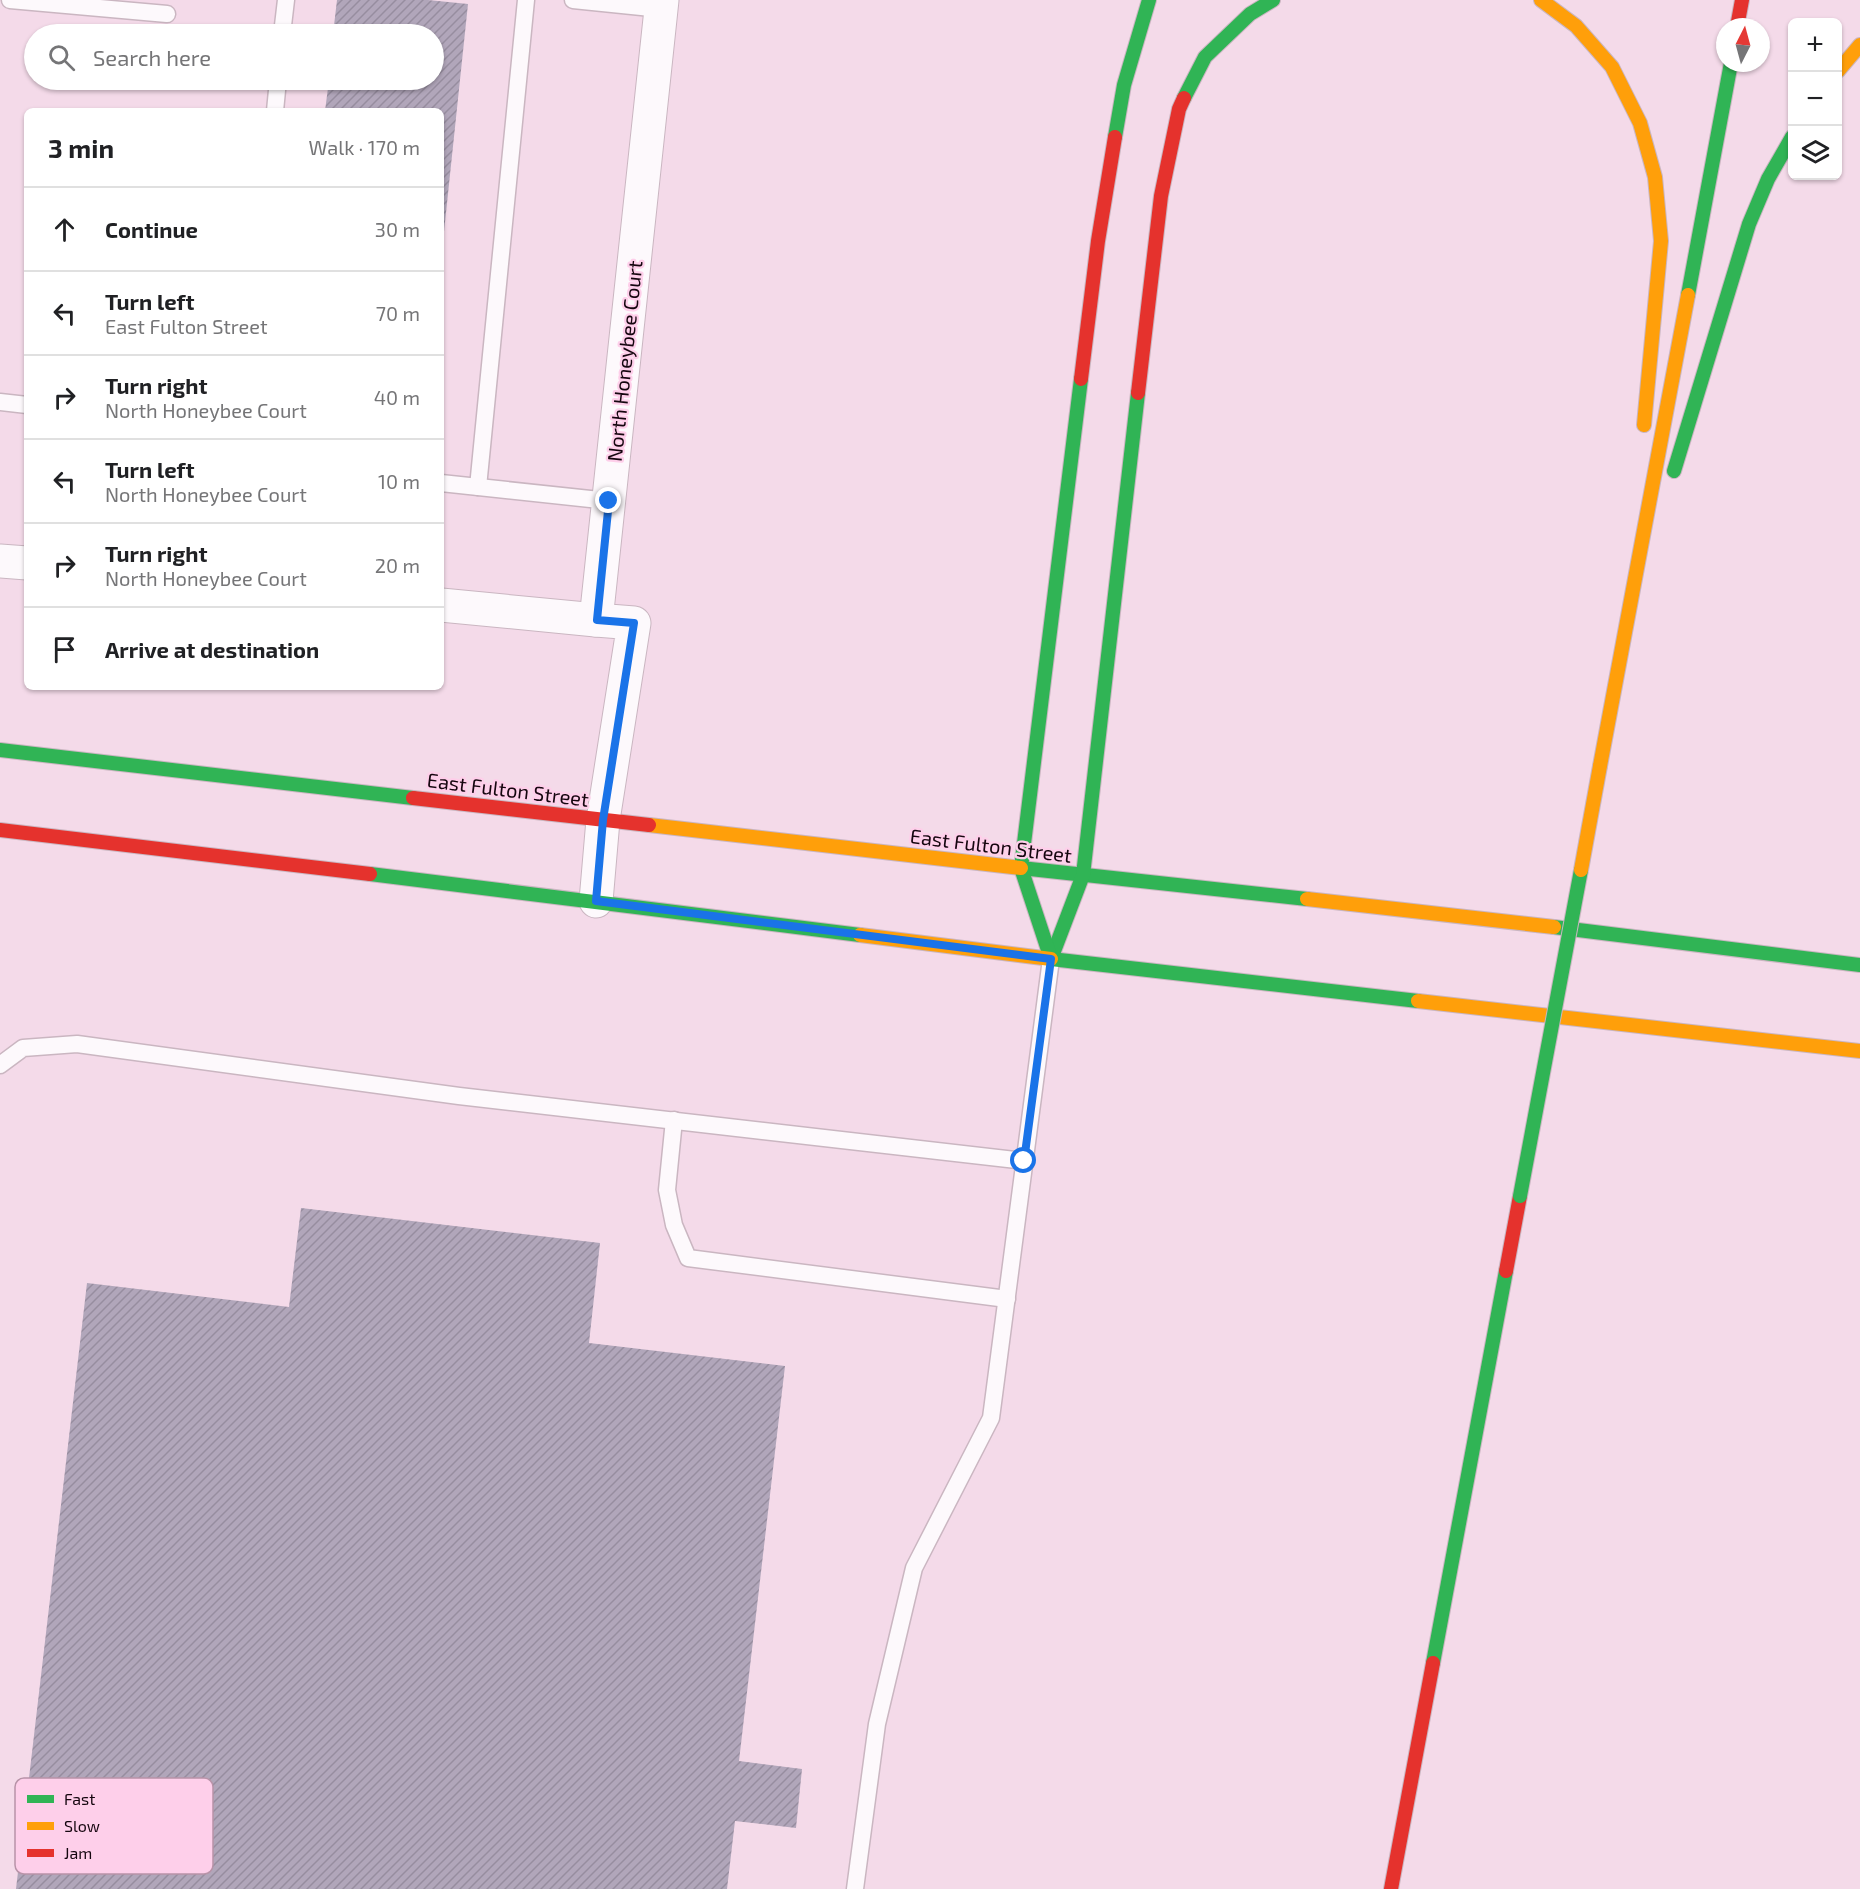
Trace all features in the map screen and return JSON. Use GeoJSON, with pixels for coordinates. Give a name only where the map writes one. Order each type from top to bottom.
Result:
{"type":"FeatureCollection","features":[{"type":"Feature","properties":{"kind":"main road"},"geometry":{"type":"LineString","coordinates":[[1051,959],[1021,868],[1098,241],[1124,85],[1149,0]]}},
{"type":"Feature","properties":{"kind":"main road"},"geometry":{"type":"LineString","coordinates":[[1051,959],[1083,875],[1161,196],[1179,109],[1205,57],[1250,14],[1273,0]]}},
{"type":"Feature","properties":{"kind":"main road"},"geometry":{"type":"LineString","coordinates":[[1541,0],[1576,26],[1612,67],[1641,123],[1655,177],[1661,241],[1642,442]]}},
{"type":"Feature","properties":{"kind":"main road"},"geometry":{"type":"LineString","coordinates":[[1739,18],[1742,0]]}},
{"type":"Feature","properties":{"kind":"main road"},"geometry":{"type":"LineString","coordinates":[[1842,66],[1860,45]]}},
{"type":"Feature","properties":{"kind":"main road"},"geometry":{"type":"LineString","coordinates":[[1391,1889],[1729,72]]}},
{"type":"Feature","properties":{"kind":"main road"},"geometry":{"type":"LineString","coordinates":[[1669,486],[1738,251],[1752,212],[1788,143]]}},
{"type":"Feature","properties":{"kind":"main road"},"geometry":{"type":"LineString","coordinates":[[1623,643],[1638,489]]}},
{"type":"Feature","properties":{"kind":"main road"},"geometry":{"type":"LineString","coordinates":[[1623,643],[1663,509]]}},
{"type":"Feature","properties":{"kind":"main road","name":"East Fulton Street"},"geometry":{"type":"LineString","coordinates":[[0,750],[1021,868],[1498,920],[1860,965]]}},
{"type":"Feature","properties":{"kind":"main road"},"geometry":{"type":"LineString","coordinates":[[0,830],[596,901],[1051,959],[1860,1051]]}},
{"type":"Feature","properties":{"kind":"street","name":"North Honeybee Court"},"geometry":{"type":"LineString","coordinates":[[597,620],[662,5]]}},
{"type":"Feature","properties":{"kind":"street"},"geometry":{"type":"LineString","coordinates":[[0,561],[24,563]]}},
{"type":"Feature","properties":{"kind":"street"},"geometry":{"type":"LineString","coordinates":[[444,605],[634,623],[603,820],[596,901]]}},
{"type":"Feature","properties":{"kind":"lane"},"geometry":{"type":"LineString","coordinates":[[10,0],[167,14]]}},
{"type":"Feature","properties":{"kind":"lane"},"geometry":{"type":"LineString","coordinates":[[283,24],[286,0]]}},
{"type":"Feature","properties":{"kind":"lane"},"geometry":{"type":"LineString","coordinates":[[478,487],[526,0]]}},
{"type":"Feature","properties":{"kind":"lane"},"geometry":{"type":"LineString","coordinates":[[573,0],[662,5]]}},
{"type":"Feature","properties":{"kind":"lane"},"geometry":{"type":"LineString","coordinates":[[275,108],[277,90]]}},
{"type":"Feature","properties":{"kind":"lane"},"geometry":{"type":"LineString","coordinates":[[0,402],[24,405]]}},
{"type":"Feature","properties":{"kind":"lane"},"geometry":{"type":"LineString","coordinates":[[444,483],[609,501]]}},
{"type":"Feature","properties":{"kind":"lane"},"geometry":{"type":"LineString","coordinates":[[855,1889],[877,1724],[914,1568],[991,1418],[1051,959]]}},
{"type":"Feature","properties":{"kind":"lane"},"geometry":{"type":"LineString","coordinates":[[0,1065],[23,1048],[77,1044],[459,1096],[1024,1161]]}},
{"type":"Feature","properties":{"kind":"lane"},"geometry":{"type":"LineString","coordinates":[[674,1120],[668,1190],[674,1225],[688,1258],[1007,1299]]}},
{"type":"Feature","properties":{"kind":"building"},"geometry":{"type":"Polygon","coordinates":[[[337,0],[428,0],[468,4],[444,232],[444,108],[325,108],[328,90],[444,90],[444,24],[334,24],[337,0]]]}},
{"type":"Feature","properties":{"kind":"building"},"geometry":{"type":"Polygon","coordinates":[[[301,1208],[600,1243],[589,1343],[785,1366],[739,1761],[802,1769],[796,1828],[735,1821],[727,1889],[16,1889],[18,1874],[213,1874],[213,1778],[29,1778],[87,1283],[289,1307],[301,1208]]]}},
{"type":"Feature","properties":{"kind":"traffic: fast"},"geometry":{"type":"LineString","coordinates":[[1115,137],[1124,85],[1149,0]]}},
{"type":"Feature","properties":{"kind":"traffic: fast"},"geometry":{"type":"LineString","coordinates":[[1184,98],[1205,57],[1250,14],[1273,0]]}},
{"type":"Feature","properties":{"kind":"traffic: fast"},"geometry":{"type":"LineString","coordinates":[[1688,295],[1729,72]]}},
{"type":"Feature","properties":{"kind":"traffic: fast"},"geometry":{"type":"LineString","coordinates":[[1674,471],[1749,224],[1768,179],[1788,144]]}},
{"type":"Feature","properties":{"kind":"traffic: fast"},"geometry":{"type":"LineString","coordinates":[[1051,959],[1021,868],[1081,379]]}},
{"type":"Feature","properties":{"kind":"traffic: fast"},"geometry":{"type":"LineString","coordinates":[[1051,959],[1083,875],[1138,393]]}},
{"type":"Feature","properties":{"kind":"traffic: fast"},"geometry":{"type":"LineString","coordinates":[[0,750],[413,798]]}},
{"type":"Feature","properties":{"kind":"traffic: fast"},"geometry":{"type":"LineString","coordinates":[[1021,868],[1307,899]]}},
{"type":"Feature","properties":{"kind":"traffic: fast"},"geometry":{"type":"LineString","coordinates":[[1520,1196],[1581,870]]}},
{"type":"Feature","properties":{"kind":"traffic: fast"},"geometry":{"type":"LineString","coordinates":[[370,874],[860,935]]}},
{"type":"Feature","properties":{"kind":"traffic: fast"},"geometry":{"type":"LineString","coordinates":[[1554,927],[1860,965]]}},
{"type":"Feature","properties":{"kind":"traffic: fast"},"geometry":{"type":"LineString","coordinates":[[1051,959],[1418,1001]]}},
{"type":"Feature","properties":{"kind":"traffic: fast"},"geometry":{"type":"LineString","coordinates":[[1433,1663],[1506,1271]]}},
{"type":"Feature","properties":{"kind":"traffic: slow"},"geometry":{"type":"LineString","coordinates":[[1541,0],[1576,26],[1612,67],[1640,123],[1655,177],[1661,241],[1644,425]]}},
{"type":"Feature","properties":{"kind":"traffic: slow"},"geometry":{"type":"LineString","coordinates":[[1842,66],[1860,45]]}},
{"type":"Feature","properties":{"kind":"traffic: slow"},"geometry":{"type":"LineString","coordinates":[[1600,766],[1688,295]]}},
{"type":"Feature","properties":{"kind":"traffic: slow"},"geometry":{"type":"LineString","coordinates":[[1581,870],[1600,766]]}},
{"type":"Feature","properties":{"kind":"traffic: slow"},"geometry":{"type":"LineString","coordinates":[[649,825],[1021,868]]}},
{"type":"Feature","properties":{"kind":"traffic: slow"},"geometry":{"type":"LineString","coordinates":[[1307,899],[1554,927]]}},
{"type":"Feature","properties":{"kind":"traffic: slow"},"geometry":{"type":"LineString","coordinates":[[860,935],[1051,959]]}},
{"type":"Feature","properties":{"kind":"traffic: slow"},"geometry":{"type":"LineString","coordinates":[[1418,1001],[1860,1051]]}},
{"type":"Feature","properties":{"kind":"traffic: jam"},"geometry":{"type":"LineString","coordinates":[[1739,18],[1742,0]]}},
{"type":"Feature","properties":{"kind":"traffic: jam"},"geometry":{"type":"LineString","coordinates":[[1138,393],[1161,196],[1179,109],[1184,98]]}},
{"type":"Feature","properties":{"kind":"traffic: jam"},"geometry":{"type":"LineString","coordinates":[[1081,379],[1098,241],[1115,137]]}},
{"type":"Feature","properties":{"kind":"traffic: jam"},"geometry":{"type":"LineString","coordinates":[[413,798],[649,825]]}},
{"type":"Feature","properties":{"kind":"traffic: jam"},"geometry":{"type":"LineString","coordinates":[[0,830],[370,874]]}},
{"type":"Feature","properties":{"kind":"traffic: jam"},"geometry":{"type":"LineString","coordinates":[[1506,1271],[1520,1196]]}},
{"type":"Feature","properties":{"kind":"traffic: jam"},"geometry":{"type":"LineString","coordinates":[[1391,1889],[1433,1663]]}},
{"type":"Feature","properties":{"kind":"route"},"geometry":{"type":"LineString","coordinates":[[609,501],[597,620],[634,623],[603,820],[596,901],[1051,959],[1024,1161]]}}]}
